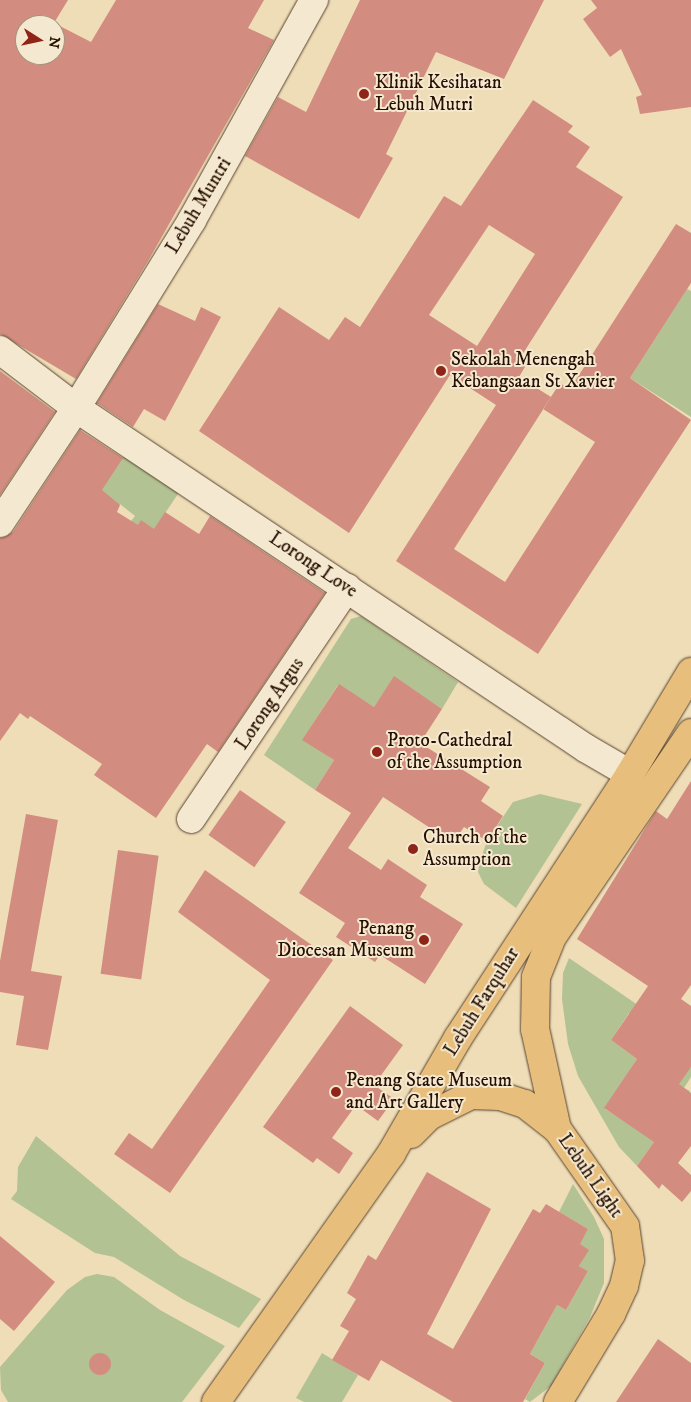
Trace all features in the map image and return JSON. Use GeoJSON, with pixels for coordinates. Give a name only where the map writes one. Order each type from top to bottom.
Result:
{"type":"FeatureCollection","features":[{"type":"Feature","properties":{"kind":"main road","name":"Lebuh Farquhar"},"geometry":{"type":"LineString","coordinates":[[216,1402],[392,1154],[458,1038],[630,774],[691,672]]}},
{"type":"Feature","properties":{"kind":"main road","name":"Lebuh Light"},"geometry":{"type":"LineString","coordinates":[[558,1402],[611,1314],[624,1286],[630,1261],[625,1226],[557,1128],[540,1055],[534,1008],[539,963],[552,937],[691,733]]}},
{"type":"Feature","properties":{"kind":"main road"},"geometry":{"type":"LineString","coordinates":[[392,1154],[429,1116],[471,1094],[500,1096],[525,1104],[557,1128]]}},
{"type":"Feature","properties":{"kind":"street","name":"Lebuh Muntri"},"geometry":{"type":"LineString","coordinates":[[0,523],[76,408],[192,220],[314,0]]}},
{"type":"Feature","properties":{"kind":"street","name":"Lorong Love"},"geometry":{"type":"LineString","coordinates":[[0,350],[76,408],[587,749],[630,774]]}},
{"type":"Feature","properties":{"kind":"street","name":"Lorong Argus"},"geometry":{"type":"LineString","coordinates":[[191,819],[347,588]]}},
{"type":"Feature","properties":{"kind":"green space"},"geometry":{"type":"Polygon","coordinates":[[[687,289],[691,291],[691,417],[630,378],[687,289]]]}},
{"type":"Feature","properties":{"kind":"green space"},"geometry":{"type":"Polygon","coordinates":[[[126,453],[180,491],[112,592],[128,525],[135,516],[120,504],[111,517],[81,521],[126,453]]]}},
{"type":"Feature","properties":{"kind":"green space"},"geometry":{"type":"Polygon","coordinates":[[[361,616],[458,682],[442,709],[394,677],[374,707],[338,685],[303,739],[334,760],[315,790],[264,755],[351,619],[361,616]]]}},
{"type":"Feature","properties":{"kind":"green space"},"geometry":{"type":"Polygon","coordinates":[[[540,794],[582,804],[516,908],[484,884],[478,872],[480,861],[487,841],[513,802],[540,794]]]}},
{"type":"Feature","properties":{"kind":"green space"},"geometry":{"type":"Polygon","coordinates":[[[569,958],[651,1014],[645,1024],[629,1013],[611,1040],[637,1059],[605,1109],[639,1131],[685,1063],[691,1068],[691,1077],[684,1088],[690,1091],[637,1166],[619,1147],[578,1076],[568,1044],[562,999],[563,973],[569,958]]]}},
{"type":"Feature","properties":{"kind":"green space"},"geometry":{"type":"Polygon","coordinates":[[[36,1136],[180,1256],[261,1299],[239,1328],[184,1300],[114,1257],[95,1253],[11,1199],[17,1191],[18,1167],[36,1136]]]}},
{"type":"Feature","properties":{"kind":"green space"},"geometry":{"type":"Polygon","coordinates":[[[573,1184],[594,1217],[604,1239],[604,1283],[590,1317],[551,1386],[530,1402],[525,1399],[545,1363],[530,1354],[557,1305],[566,1310],[588,1271],[579,1266],[588,1250],[579,1244],[588,1229],[559,1212],[573,1184]]]}},
{"type":"Feature","properties":{"kind":"green space"},"geometry":{"type":"Polygon","coordinates":[[[97,1274],[114,1277],[160,1310],[225,1346],[182,1402],[8,1402],[1,1390],[0,1367],[67,1290],[85,1277],[97,1274]]]}},
{"type":"Feature","properties":{"kind":"green space"},"geometry":{"type":"Polygon","coordinates":[[[322,1353],[358,1375],[342,1402],[304,1402],[296,1398],[322,1353]]]}},
{"type":"Feature","properties":{"kind":"building"},"geometry":{"type":"Polygon","coordinates":[[[0,0],[68,0],[59,15],[15,15],[15,65],[65,65],[65,29],[91,42],[116,0],[264,0],[248,28],[274,40],[148,261],[76,379],[0,334],[0,0]]]}},
{"type":"Feature","properties":{"kind":"building"},"geometry":{"type":"Polygon","coordinates":[[[360,0],[544,0],[504,79],[436,52],[386,154],[393,158],[359,219],[245,156],[278,97],[306,112],[360,0]]]}},
{"type":"Feature","properties":{"kind":"building"},"geometry":{"type":"Polygon","coordinates":[[[591,0],[691,0],[691,107],[640,114],[636,97],[642,95],[621,49],[610,57],[583,19],[597,8],[591,0]]]}},
{"type":"Feature","properties":{"kind":"building"},"geometry":{"type":"Polygon","coordinates":[[[533,100],[573,126],[568,132],[590,147],[576,167],[623,197],[522,355],[529,360],[519,377],[551,397],[560,383],[570,389],[676,224],[691,233],[691,283],[630,378],[691,420],[538,654],[396,561],[496,405],[450,375],[349,533],[199,431],[279,307],[329,340],[345,317],[360,327],[444,196],[461,206],[533,100]],[[489,225],[429,315],[477,346],[535,254],[489,225]],[[543,409],[454,549],[505,582],[595,442],[543,409]]]}},
{"type":"Feature","properties":{"kind":"building"},"geometry":{"type":"Polygon","coordinates":[[[158,304],[195,321],[201,307],[221,317],[165,421],[144,409],[133,427],[97,403],[158,304]]]}},
{"type":"Feature","properties":{"kind":"building"},"geometry":{"type":"Polygon","coordinates":[[[0,371],[55,412],[0,495],[0,371]]]}},
{"type":"Feature","properties":{"kind":"building"},"geometry":{"type":"Polygon","coordinates":[[[80,430],[123,458],[102,490],[120,505],[117,512],[138,525],[141,520],[154,529],[165,512],[199,534],[210,516],[325,593],[218,752],[207,744],[156,818],[94,775],[102,764],[30,716],[28,719],[20,713],[0,741],[0,538],[13,532],[80,430]]]}},
{"type":"Feature","properties":{"kind":"building"},"geometry":{"type":"Polygon","coordinates":[[[394,676],[442,709],[420,743],[490,787],[481,801],[503,816],[487,841],[464,827],[453,843],[383,797],[348,848],[381,870],[388,859],[427,885],[420,897],[463,924],[425,984],[380,955],[375,962],[336,937],[345,923],[299,893],[351,813],[315,790],[334,760],[302,740],[339,684],[374,707],[394,676]]]}},
{"type":"Feature","properties":{"kind":"building"},"geometry":{"type":"Polygon","coordinates":[[[691,781],[691,985],[681,999],[691,1006],[691,1067],[679,1084],[691,1093],[691,1146],[678,1163],[691,1175],[691,1191],[682,1202],[662,1184],[659,1189],[637,1166],[654,1142],[604,1108],[637,1059],[611,1040],[648,986],[577,939],[656,811],[667,819],[691,781]]]}},
{"type":"Feature","properties":{"kind":"building"},"geometry":{"type":"Polygon","coordinates":[[[240,790],[286,822],[254,867],[208,835],[240,790]]]}},
{"type":"Feature","properties":{"kind":"building"},"geometry":{"type":"Polygon","coordinates":[[[26,814],[58,820],[31,971],[62,976],[48,1050],[16,1045],[24,996],[0,992],[0,961],[26,814]]]}},
{"type":"Feature","properties":{"kind":"building"},"geometry":{"type":"Polygon","coordinates":[[[118,850],[159,856],[141,979],[101,974],[118,850]]]}},
{"type":"Feature","properties":{"kind":"building"},"geometry":{"type":"Polygon","coordinates":[[[205,870],[333,960],[170,1193],[114,1154],[129,1133],[152,1149],[270,980],[178,912],[205,870]]]}},
{"type":"Feature","properties":{"kind":"building","name":"Penang State Museum and Art Gallery"},"geometry":{"type":"Polygon","coordinates":[[[350,1006],[403,1045],[374,1085],[394,1099],[378,1121],[356,1105],[332,1138],[353,1153],[339,1174],[317,1158],[313,1163],[263,1127],[350,1006]]]}},
{"type":"Feature","properties":{"kind":"building"},"geometry":{"type":"Polygon","coordinates":[[[427,1172],[491,1209],[427,1334],[453,1349],[533,1209],[540,1213],[546,1204],[588,1229],[580,1244],[589,1250],[579,1266],[588,1271],[566,1310],[557,1305],[530,1354],[545,1363],[523,1402],[453,1402],[381,1360],[369,1381],[332,1360],[349,1331],[340,1326],[356,1299],[347,1293],[368,1255],[376,1260],[427,1172]]]}},
{"type":"Feature","properties":{"kind":"building"},"geometry":{"type":"Polygon","coordinates":[[[0,1236],[55,1282],[14,1331],[0,1319],[0,1236]]]}},
{"type":"Feature","properties":{"kind":"building"},"geometry":{"type":"Polygon","coordinates":[[[658,1339],[691,1363],[691,1402],[616,1402],[658,1339]]]}},
{"type":"Feature","properties":{"kind":"building"},"geometry":{"type":"Polygon","coordinates":[[[96,1353],[104,1353],[111,1360],[111,1368],[104,1375],[96,1375],[89,1368],[89,1360],[96,1353]]]}},
{"type":"Feature","properties":{"kind":"place","name":"Klinik Kesihatan Lebuh Mutri"},"geometry":{"type":"Point","coordinates":[364,94]}},
{"type":"Feature","properties":{"kind":"place","name":"Sekolah Menengah Kebangsaan St Xavier"},"geometry":{"type":"Point","coordinates":[441,371]}},
{"type":"Feature","properties":{"kind":"place","name":"Proto-Cathedral of the Assumption"},"geometry":{"type":"Point","coordinates":[377,752]}},
{"type":"Feature","properties":{"kind":"place","name":"Church of the Assumption"},"geometry":{"type":"Point","coordinates":[413,849]}},
{"type":"Feature","properties":{"kind":"place","name":"Penang Diocesan Museum"},"geometry":{"type":"Point","coordinates":[424,940]}},
{"type":"Feature","properties":{"kind":"place","name":"Penang State Museum and Art Gallery"},"geometry":{"type":"Point","coordinates":[336,1092]}}]}
